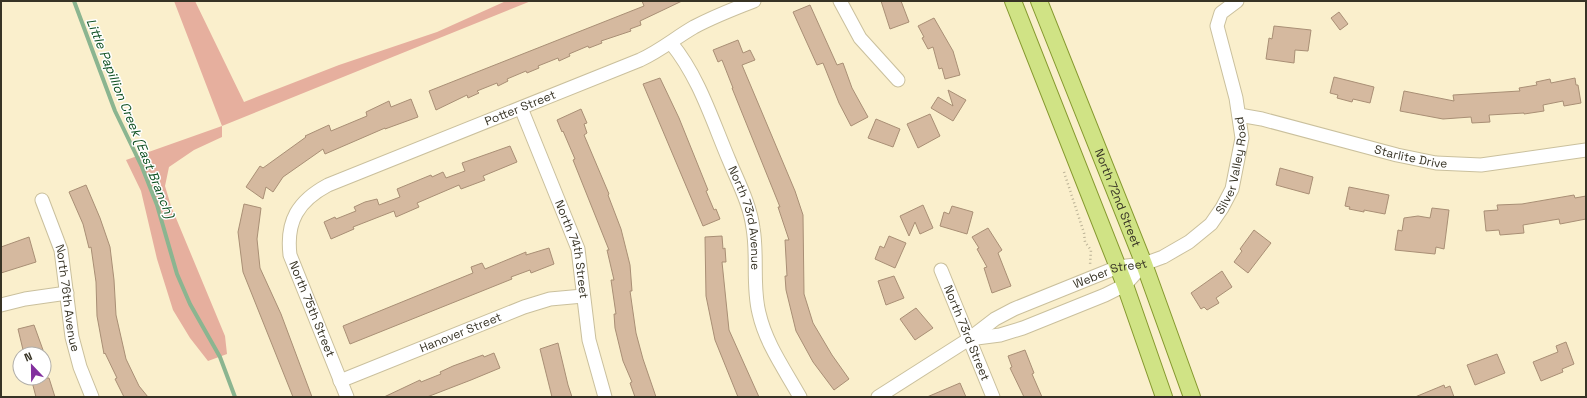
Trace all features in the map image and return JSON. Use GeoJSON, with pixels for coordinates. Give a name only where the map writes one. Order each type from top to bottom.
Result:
{"type":"FeatureCollection","features":[{"type":"Feature","properties":{"kind":"main road","name":"North 72nd Street"},"geometry":{"type":"LineString","coordinates":[[1013,1],[1125,285],[1164,397]]}},
{"type":"Feature","properties":{"kind":"main road","name":"North 72nd Street"},"geometry":{"type":"LineString","coordinates":[[1039,1],[1144,264],[1192,397]]}},
{"type":"Feature","properties":{"kind":"street","name":"Potter Street"},"geometry":{"type":"LineString","coordinates":[[293,220],[306,200],[328,185],[646,57],[705,21],[754,1]]}},
{"type":"Feature","properties":{"kind":"street"},"geometry":{"type":"LineString","coordinates":[[840,1],[860,38],[898,80]]}},
{"type":"Feature","properties":{"kind":"street","name":"Silver Valley Road"},"geometry":{"type":"LineString","coordinates":[[1144,264],[1172,252],[1190,242],[1211,224],[1222,208],[1232,189],[1242,138],[1239,115],[1217,26],[1221,13],[1237,1]]}},
{"type":"Feature","properties":{"kind":"street","name":"North 73rd Avenue"},"geometry":{"type":"LineString","coordinates":[[671,43],[686,62],[698,84],[746,203],[754,229],[754,285],[759,313],[774,352],[800,397]]}},
{"type":"Feature","properties":{"kind":"street","name":"North 74th Street"},"geometry":{"type":"LineString","coordinates":[[521,108],[574,238],[581,261],[583,296],[593,356],[605,397]]}},
{"type":"Feature","properties":{"kind":"street","name":"Starlite Drive"},"geometry":{"type":"LineString","coordinates":[[1239,115],[1262,119],[1397,155],[1444,163],[1481,164],[1586,150]]}},
{"type":"Feature","properties":{"kind":"street","name":"North 76th Avenue"},"geometry":{"type":"LineString","coordinates":[[42,200],[61,250],[74,344],[80,367],[92,397]]}},
{"type":"Feature","properties":{"kind":"street","name":"North 75th Street"},"geometry":{"type":"LineString","coordinates":[[293,220],[290,238],[290,255],[347,397]]}},
{"type":"Feature","properties":{"kind":"street","name":"Weber Street"},"geometry":{"type":"LineString","coordinates":[[878,397],[969,339],[1001,316],[1118,267],[1144,264]]}},
{"type":"Feature","properties":{"kind":"street","name":"Weber Street"},"geometry":{"type":"LineString","coordinates":[[969,339],[1000,335],[1023,328],[1125,285],[1144,264]]}},
{"type":"Feature","properties":{"kind":"street","name":"North 73rd Street"},"geometry":{"type":"LineString","coordinates":[[941,270],[992,397]]}},
{"type":"Feature","properties":{"kind":"street"},"geometry":{"type":"LineString","coordinates":[[1,305],[25,299],[67,293]]}},
{"type":"Feature","properties":{"kind":"street","name":"Hanover Street"},"geometry":{"type":"LineString","coordinates":[[340,381],[524,307],[550,299],[583,296]]}},
{"type":"Feature","properties":{"kind":"path"},"geometry":{"type":"LineString","coordinates":[[1062,165],[1084,234],[1084,239],[1091,250],[1089,262],[1094,277]]}},
{"type":"Feature","properties":{"kind":"shaded area"},"geometry":{"type":"Polygon","coordinates":[[[174,1],[195,1],[244,102],[339,65],[437,32],[506,1],[531,1],[222,126],[174,1]]]}},
{"type":"Feature","properties":{"kind":"shaded area"},"geometry":{"type":"Polygon","coordinates":[[[222,126],[222,137],[194,150],[169,167],[165,186],[171,206],[225,336],[227,354],[208,361],[190,338],[173,310],[157,259],[141,191],[126,160],[222,126]]]}},
{"type":"Feature","properties":{"kind":"building"},"geometry":{"type":"Polygon","coordinates":[[[642,1],[682,1],[640,21],[641,25],[630,29],[631,31],[601,41],[602,43],[589,48],[588,46],[569,54],[570,56],[559,61],[558,58],[538,66],[539,68],[527,73],[526,71],[507,79],[508,81],[498,86],[497,83],[477,91],[479,93],[468,98],[467,95],[436,110],[429,91],[644,6],[642,1]]]}},
{"type":"Feature","properties":{"kind":"building"},"geometry":{"type":"Polygon","coordinates":[[[881,1],[901,1],[909,22],[890,29],[881,1]]]}},
{"type":"Feature","properties":{"kind":"building"},"geometry":{"type":"Polygon","coordinates":[[[810,5],[837,65],[843,63],[852,88],[868,117],[851,126],[839,103],[823,63],[817,65],[793,12],[810,5]]]}},
{"type":"Feature","properties":{"kind":"building"},"geometry":{"type":"Polygon","coordinates":[[[1339,12],[1348,24],[1340,30],[1331,18],[1339,12]]]}},
{"type":"Feature","properties":{"kind":"building"},"geometry":{"type":"Polygon","coordinates":[[[934,18],[953,51],[960,75],[945,79],[942,68],[939,69],[933,47],[928,49],[922,38],[924,37],[918,26],[934,18]]]}},
{"type":"Feature","properties":{"kind":"building"},"geometry":{"type":"Polygon","coordinates":[[[1274,26],[1311,30],[1308,51],[1295,50],[1294,63],[1266,59],[1269,38],[1272,39],[1274,26]]]}},
{"type":"Feature","properties":{"kind":"building"},"geometry":{"type":"Polygon","coordinates":[[[738,40],[743,53],[750,50],[755,60],[742,65],[795,191],[803,215],[804,294],[813,323],[832,355],[849,379],[834,390],[813,362],[796,331],[786,290],[785,276],[787,276],[785,240],[789,240],[778,207],[780,207],[722,60],[718,62],[713,50],[738,40]]]}},
{"type":"Feature","properties":{"kind":"building"},"geometry":{"type":"Polygon","coordinates":[[[1334,77],[1374,87],[1370,103],[1353,99],[1352,102],[1337,98],[1338,95],[1330,93],[1334,77]]]}},
{"type":"Feature","properties":{"kind":"building"},"geometry":{"type":"Polygon","coordinates":[[[660,78],[679,118],[708,190],[706,191],[714,210],[716,209],[720,219],[703,226],[643,84],[660,78]]]}},
{"type":"Feature","properties":{"kind":"building"},"geometry":{"type":"Polygon","coordinates":[[[1575,78],[1576,85],[1578,85],[1581,103],[1564,106],[1563,101],[1543,105],[1544,111],[1524,114],[1489,115],[1490,122],[1472,123],[1471,117],[1443,119],[1400,111],[1404,91],[1454,101],[1453,95],[1520,91],[1519,88],[1537,85],[1536,82],[1550,79],[1551,83],[1575,78]]]}},
{"type":"Feature","properties":{"kind":"building"},"geometry":{"type":"Polygon","coordinates":[[[948,90],[966,100],[953,121],[931,108],[938,97],[953,106],[948,90]]]}},
{"type":"Feature","properties":{"kind":"building"},"geometry":{"type":"Polygon","coordinates":[[[411,99],[418,117],[385,128],[325,154],[323,149],[283,177],[273,192],[266,187],[263,199],[246,187],[260,166],[263,168],[306,137],[305,136],[329,125],[331,131],[367,116],[366,112],[389,101],[391,107],[411,99]]]}},
{"type":"Feature","properties":{"kind":"building"},"geometry":{"type":"Polygon","coordinates":[[[581,109],[587,123],[584,124],[587,133],[584,135],[609,194],[608,195],[621,229],[630,265],[632,291],[630,291],[636,333],[656,397],[635,397],[630,383],[632,382],[623,361],[615,328],[614,314],[616,314],[611,280],[614,280],[607,250],[609,250],[573,160],[575,159],[557,120],[581,109]]]}},
{"type":"Feature","properties":{"kind":"building"},"geometry":{"type":"Polygon","coordinates":[[[930,114],[940,136],[918,148],[907,124],[930,114]]]}},
{"type":"Feature","properties":{"kind":"building"},"geometry":{"type":"Polygon","coordinates":[[[876,119],[900,129],[893,147],[868,138],[876,119]]]}},
{"type":"Feature","properties":{"kind":"building"},"geometry":{"type":"Polygon","coordinates":[[[510,146],[517,162],[483,176],[485,180],[461,189],[459,185],[417,203],[419,207],[396,217],[394,211],[353,227],[354,229],[331,239],[324,222],[356,211],[354,207],[365,202],[377,199],[379,205],[400,197],[397,189],[431,175],[432,177],[443,172],[446,178],[465,171],[462,163],[510,146]]]}},
{"type":"Feature","properties":{"kind":"building"},"geometry":{"type":"Polygon","coordinates":[[[1280,168],[1313,177],[1309,194],[1276,185],[1280,168]]]}},
{"type":"Feature","properties":{"kind":"building"},"geometry":{"type":"Polygon","coordinates":[[[86,185],[110,247],[116,315],[126,359],[139,386],[148,397],[124,397],[115,379],[117,378],[105,353],[104,354],[97,316],[96,282],[91,247],[89,248],[83,224],[69,192],[86,185]]]}},
{"type":"Feature","properties":{"kind":"building"},"geometry":{"type":"Polygon","coordinates":[[[1349,187],[1389,195],[1385,214],[1349,209],[1350,207],[1345,206],[1349,187]]]}},
{"type":"Feature","properties":{"kind":"building"},"geometry":{"type":"Polygon","coordinates":[[[1574,195],[1575,198],[1586,196],[1586,219],[1560,224],[1559,219],[1523,225],[1524,233],[1500,235],[1499,230],[1486,231],[1484,211],[1498,210],[1497,205],[1522,204],[1574,195]]]}},
{"type":"Feature","properties":{"kind":"building"},"geometry":{"type":"Polygon","coordinates":[[[244,204],[261,208],[257,239],[260,268],[281,314],[312,397],[293,397],[243,272],[238,232],[244,204]]]}},
{"type":"Feature","properties":{"kind":"building"},"geometry":{"type":"Polygon","coordinates":[[[923,205],[933,228],[920,234],[915,222],[909,236],[900,216],[923,205]]]}},
{"type":"Feature","properties":{"kind":"building"},"geometry":{"type":"Polygon","coordinates":[[[952,206],[973,212],[967,234],[940,226],[944,212],[949,214],[952,206]]]}},
{"type":"Feature","properties":{"kind":"building"},"geometry":{"type":"Polygon","coordinates":[[[1432,208],[1449,210],[1444,249],[1436,247],[1435,254],[1395,250],[1398,230],[1402,231],[1404,218],[1418,216],[1430,218],[1432,208]]]}},
{"type":"Feature","properties":{"kind":"building"},"geometry":{"type":"Polygon","coordinates":[[[988,228],[1002,250],[998,253],[1011,286],[992,293],[984,268],[987,267],[977,249],[979,248],[972,237],[988,228]]]}},
{"type":"Feature","properties":{"kind":"building"},"geometry":{"type":"Polygon","coordinates":[[[1254,230],[1271,243],[1248,273],[1234,262],[1242,251],[1240,249],[1254,230]]]}},
{"type":"Feature","properties":{"kind":"building"},"geometry":{"type":"Polygon","coordinates":[[[722,236],[723,249],[725,248],[726,262],[722,262],[729,330],[759,397],[738,397],[715,340],[706,296],[705,237],[722,236]]]}},
{"type":"Feature","properties":{"kind":"building"},"geometry":{"type":"Polygon","coordinates":[[[889,236],[906,243],[895,268],[875,259],[880,246],[884,248],[889,236]]]}},
{"type":"Feature","properties":{"kind":"building"},"geometry":{"type":"Polygon","coordinates":[[[29,237],[36,262],[1,273],[1,247],[29,237]]]}},
{"type":"Feature","properties":{"kind":"building"},"geometry":{"type":"Polygon","coordinates":[[[549,248],[554,264],[531,273],[530,270],[511,277],[512,279],[350,344],[343,326],[473,273],[471,267],[482,263],[485,269],[526,252],[526,255],[549,248]]]}},
{"type":"Feature","properties":{"kind":"building"},"geometry":{"type":"Polygon","coordinates":[[[1222,271],[1232,287],[1216,298],[1219,303],[1207,310],[1204,307],[1201,309],[1191,293],[1222,271]]]}},
{"type":"Feature","properties":{"kind":"building"},"geometry":{"type":"Polygon","coordinates":[[[894,276],[904,298],[886,305],[878,281],[894,276]]]}},
{"type":"Feature","properties":{"kind":"building"},"geometry":{"type":"Polygon","coordinates":[[[916,308],[933,328],[915,340],[900,319],[916,308]]]}},
{"type":"Feature","properties":{"kind":"building"},"geometry":{"type":"Polygon","coordinates":[[[34,325],[42,346],[22,346],[18,329],[34,325]]]}},
{"type":"Feature","properties":{"kind":"building"},"geometry":{"type":"Polygon","coordinates":[[[1566,342],[1574,364],[1562,369],[1563,372],[1541,381],[1533,362],[1558,352],[1556,346],[1566,342]]]}},
{"type":"Feature","properties":{"kind":"building"},"geometry":{"type":"Polygon","coordinates":[[[558,343],[572,397],[552,397],[540,349],[558,343]]]}},
{"type":"Feature","properties":{"kind":"building"},"geometry":{"type":"Polygon","coordinates":[[[1025,350],[1034,373],[1032,374],[1042,397],[1024,397],[1010,368],[1012,367],[1008,356],[1025,350]]]}},
{"type":"Feature","properties":{"kind":"building"},"geometry":{"type":"Polygon","coordinates":[[[494,353],[500,368],[471,380],[427,397],[384,397],[420,380],[421,382],[441,374],[440,372],[453,366],[483,355],[484,357],[494,353]]]}},
{"type":"Feature","properties":{"kind":"building"},"geometry":{"type":"Polygon","coordinates":[[[1497,354],[1505,373],[1475,385],[1467,365],[1497,354]]]}},
{"type":"Feature","properties":{"kind":"building"},"geometry":{"type":"Polygon","coordinates":[[[960,383],[966,397],[927,397],[960,383]]]}},
{"type":"Feature","properties":{"kind":"building"},"geometry":{"type":"Polygon","coordinates":[[[1444,385],[1445,388],[1450,386],[1454,397],[1415,397],[1444,385]]]}},
{"type":"Feature","properties":{"kind":"building"},"geometry":{"type":"Polygon","coordinates":[[[33,386],[52,386],[55,397],[36,397],[33,386]]]}},
{"type":"Feature","properties":{"kind":"waterway","name":"Little Papillion Creek (East Branch)"},"geometry":{"type":"LineString","coordinates":[[74,1],[115,111],[142,167],[157,205],[177,274],[190,304],[220,357],[235,397]]}}]}
